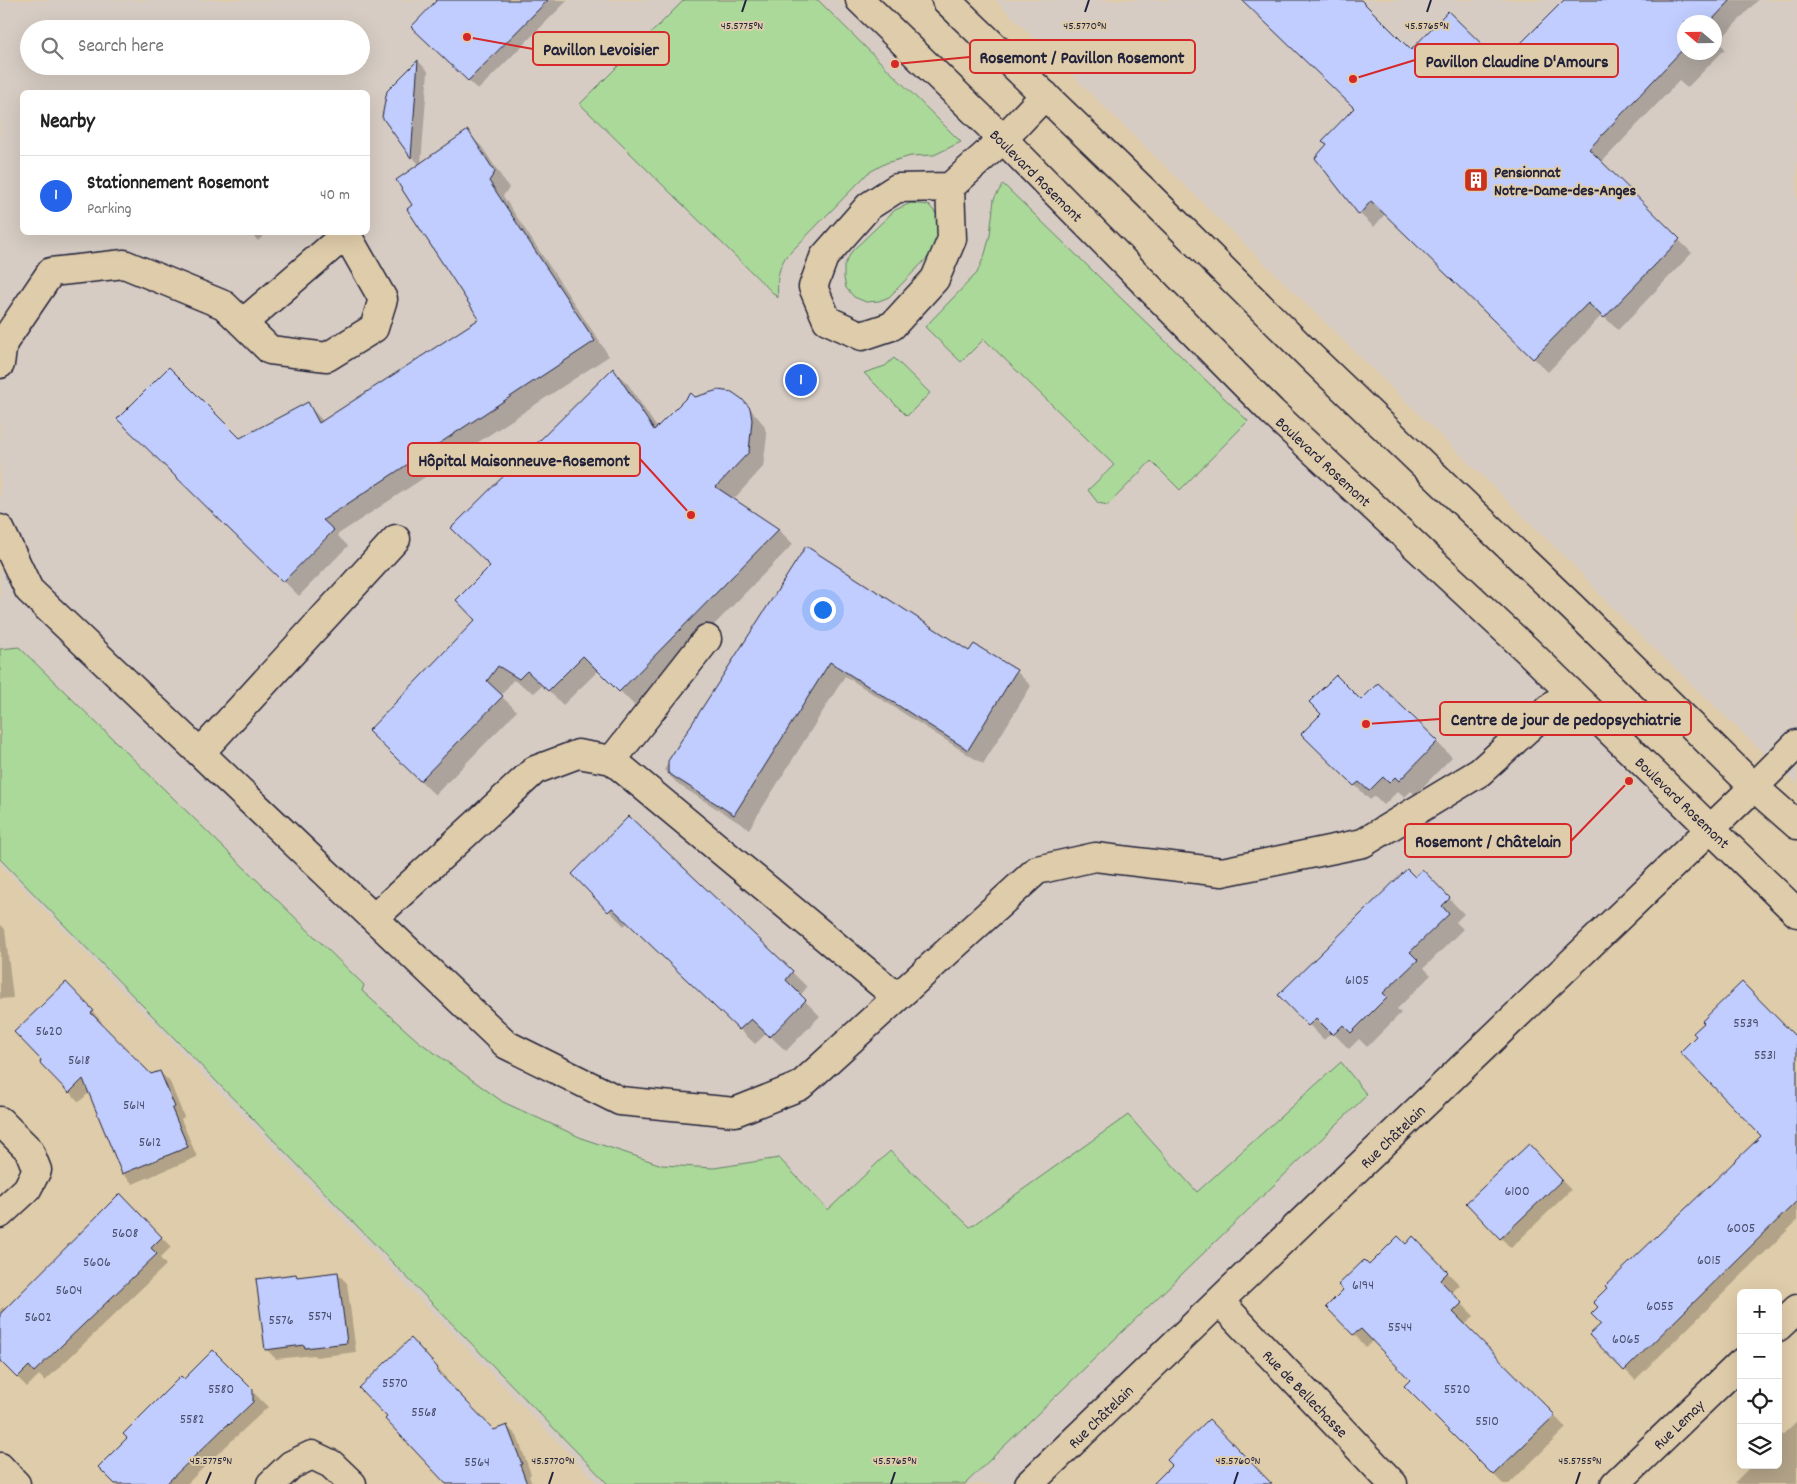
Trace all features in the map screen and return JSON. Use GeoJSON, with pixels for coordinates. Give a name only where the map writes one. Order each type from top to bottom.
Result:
{"type":"FeatureCollection","features":[{"type":"Feature","properties":{"kind":"main road","name":"Boulevard Rosemont"},"geometry":{"type":"LineString","coordinates":[[860,0],[1002,139],[1272,412],[1569,691],[1797,913]]}},
{"type":"Feature","properties":{"kind":"main road"},"geometry":{"type":"LineString","coordinates":[[946,0],[1313,359],[1572,607],[1754,786],[1797,825]]}},
{"type":"Feature","properties":{"kind":"main road"},"geometry":{"type":"LineString","coordinates":[[950,187],[952,240],[935,279],[929,286],[892,326],[862,336],[827,320],[813,287],[824,258],[869,206],[897,188],[950,187],[1002,139],[1044,95]]}},
{"type":"Feature","properties":{"kind":"main road"},"geometry":{"type":"LineString","coordinates":[[242,323],[343,235]]}},
{"type":"Feature","properties":{"kind":"main road"},"geometry":{"type":"LineString","coordinates":[[0,364],[3,342],[51,272],[124,264],[224,305],[270,350],[327,357],[374,328],[383,299],[346,235]]}},
{"type":"Feature","properties":{"kind":"main road"},"geometry":{"type":"LineString","coordinates":[[0,529],[29,590],[507,1045],[620,1101],[735,1112],[800,1086],[1037,870],[1095,857],[1222,872],[1363,843],[1480,772],[1569,691]]}},
{"type":"Feature","properties":{"kind":"main road"},"geometry":{"type":"LineString","coordinates":[[200,753],[396,539]]}},
{"type":"Feature","properties":{"kind":"main road"},"geometry":{"type":"LineString","coordinates":[[612,760],[707,639]]}},
{"type":"Feature","properties":{"kind":"main road","name":"Rue Châtelain"},"geometry":{"type":"LineString","coordinates":[[1029,1484],[1797,744]]}},
{"type":"Feature","properties":{"kind":"main road"},"geometry":{"type":"LineString","coordinates":[[374,918],[535,770],[578,754],[612,760],[897,997]]}},
{"type":"Feature","properties":{"kind":"main road"},"geometry":{"type":"LineString","coordinates":[[0,1121],[29,1150],[37,1170],[27,1189],[0,1214]]}},
{"type":"Feature","properties":{"kind":"main road","name":"Rue de Bellechasse"},"geometry":{"type":"LineString","coordinates":[[1220,1302],[1393,1484]]}},
{"type":"Feature","properties":{"kind":"main road"},"geometry":{"type":"LineString","coordinates":[[1782,1323],[1797,1309]]}},
{"type":"Feature","properties":{"kind":"main road","name":"Rue Lemay"},"geometry":{"type":"LineString","coordinates":[[1615,1484],[1737,1367]]}},
{"type":"Feature","properties":{"kind":"main road"},"geometry":{"type":"LineString","coordinates":[[271,1484],[291,1465],[312,1455],[331,1464],[352,1484]]}},
{"type":"Feature","properties":{"kind":"main road"},"geometry":{"type":"LineString","coordinates":[[0,1467],[16,1484]]}},
{"type":"Feature","properties":{"kind":"shaded area"},"geometry":{"type":"Polygon","coordinates":[[[0,0],[839,0],[1710,829],[1028,1484],[598,1484],[0,864],[0,0]]]}},
{"type":"Feature","properties":{"kind":"shaded area"},"geometry":{"type":"Polygon","coordinates":[[[995,0],[1797,0],[1797,785],[1618,614],[1571,563],[995,0]]]}},
{"type":"Feature","properties":{"kind":"green space"},"geometry":{"type":"Polygon","coordinates":[[[684,0],[818,0],[961,142],[934,155],[911,156],[886,163],[868,173],[785,258],[778,277],[778,298],[580,104],[684,0]]]}},
{"type":"Feature","properties":{"kind":"green space"},"geometry":{"type":"Polygon","coordinates":[[[1003,184],[1248,421],[1180,490],[1151,461],[1108,505],[1098,503],[1088,490],[1114,465],[984,339],[961,362],[925,327],[977,273],[990,235],[994,199],[1003,184]]]}},
{"type":"Feature","properties":{"kind":"green space"},"geometry":{"type":"Polygon","coordinates":[[[911,203],[929,205],[938,216],[942,227],[932,253],[889,297],[879,301],[866,302],[854,297],[846,288],[844,278],[844,266],[852,251],[895,210],[911,203]]]}},
{"type":"Feature","properties":{"kind":"green space"},"geometry":{"type":"Polygon","coordinates":[[[894,358],[930,393],[907,416],[864,373],[885,366],[894,358]]]}},
{"type":"Feature","properties":{"kind":"green space"},"geometry":{"type":"Polygon","coordinates":[[[19,647],[364,985],[362,991],[418,1041],[503,1102],[584,1139],[662,1165],[714,1168],[779,1158],[828,1210],[890,1151],[970,1227],[1128,1115],[1197,1192],[1341,1062],[1367,1095],[965,1484],[608,1484],[0,859],[0,649],[19,647]]]}},
{"type":"Feature","properties":{"kind":"building"},"geometry":{"type":"Polygon","coordinates":[[[437,0],[548,0],[468,81],[411,27],[437,0]]]}},
{"type":"Feature","properties":{"kind":"building","name":"Pensionnat Notre-Dame-des-Anges"},"geometry":{"type":"Polygon","coordinates":[[[1242,0],[1361,0],[1411,50],[1448,11],[1501,63],[1564,0],[1731,0],[1717,15],[1677,15],[1677,55],[1589,149],[1680,239],[1604,318],[1588,303],[1533,359],[1371,201],[1359,215],[1315,158],[1327,144],[1322,141],[1354,108],[1242,0]]]}},
{"type":"Feature","properties":{"kind":"building"},"geometry":{"type":"Polygon","coordinates":[[[418,60],[411,158],[382,117],[387,91],[418,60]]]}},
{"type":"Feature","properties":{"kind":"building"},"geometry":{"type":"Polygon","coordinates":[[[468,130],[495,172],[489,181],[595,341],[323,520],[334,530],[283,582],[117,419],[169,367],[240,438],[308,402],[319,423],[479,319],[407,209],[412,205],[396,180],[468,130]]]}},
{"type":"Feature","properties":{"kind":"building"},"geometry":{"type":"Polygon","coordinates":[[[613,368],[654,430],[691,393],[695,397],[718,390],[732,392],[742,399],[750,408],[752,420],[749,452],[716,487],[779,529],[619,692],[583,656],[548,691],[527,671],[519,679],[498,666],[487,681],[503,696],[420,781],[368,731],[475,620],[456,600],[490,566],[451,528],[613,368]]]}},
{"type":"Feature","properties":{"kind":"building"},"geometry":{"type":"Polygon","coordinates":[[[806,546],[969,651],[974,644],[1017,670],[968,750],[830,662],[734,815],[668,773],[668,761],[806,546]]]}},
{"type":"Feature","properties":{"kind":"building"},"geometry":{"type":"Polygon","coordinates":[[[1336,675],[1361,700],[1378,683],[1438,741],[1399,781],[1395,777],[1389,783],[1383,777],[1369,791],[1359,782],[1354,786],[1301,734],[1321,714],[1309,702],[1336,675]]]}},
{"type":"Feature","properties":{"kind":"building"},"geometry":{"type":"Polygon","coordinates":[[[629,816],[793,971],[786,980],[806,1000],[770,1037],[751,1019],[739,1030],[612,908],[608,912],[572,874],[629,816]]]}},
{"type":"Feature","properties":{"kind":"building"},"geometry":{"type":"Polygon","coordinates":[[[1407,869],[1415,877],[1422,869],[1450,898],[1442,906],[1449,914],[1410,952],[1418,960],[1383,993],[1387,997],[1351,1033],[1343,1025],[1333,1035],[1316,1018],[1308,1026],[1278,995],[1407,869]]]}},
{"type":"Feature","properties":{"kind":"building"},"geometry":{"type":"Polygon","coordinates":[[[66,982],[94,1011],[91,1013],[151,1074],[160,1071],[175,1107],[172,1109],[188,1147],[122,1174],[83,1079],[69,1093],[14,1032],[66,982]]]}},
{"type":"Feature","properties":{"kind":"building"},"geometry":{"type":"Polygon","coordinates":[[[1742,982],[1797,1038],[1797,1201],[1624,1371],[1589,1335],[1601,1324],[1591,1314],[1598,1307],[1593,1302],[1607,1288],[1605,1286],[1761,1136],[1680,1052],[1696,1036],[1693,1033],[1704,1023],[1702,1021],[1742,982]]]}},
{"type":"Feature","properties":{"kind":"building"},"geometry":{"type":"Polygon","coordinates":[[[1529,1144],[1562,1180],[1500,1239],[1466,1203],[1529,1144]]]}},
{"type":"Feature","properties":{"kind":"building"},"geometry":{"type":"Polygon","coordinates":[[[120,1193],[162,1237],[151,1248],[157,1254],[34,1372],[29,1366],[17,1378],[0,1361],[0,1314],[120,1193]]]}},
{"type":"Feature","properties":{"kind":"building"},"geometry":{"type":"Polygon","coordinates":[[[1398,1236],[1406,1244],[1413,1236],[1448,1272],[1440,1280],[1462,1303],[1453,1312],[1555,1415],[1493,1475],[1404,1386],[1410,1380],[1361,1329],[1353,1335],[1326,1307],[1343,1290],[1338,1285],[1364,1260],[1369,1265],[1398,1236]]]}},
{"type":"Feature","properties":{"kind":"building"},"geometry":{"type":"Polygon","coordinates":[[[338,1272],[347,1343],[305,1348],[304,1345],[265,1350],[256,1279],[296,1274],[297,1277],[338,1272]]]}},
{"type":"Feature","properties":{"kind":"building"},"geometry":{"type":"Polygon","coordinates":[[[411,1338],[438,1368],[436,1370],[494,1430],[507,1425],[522,1464],[520,1465],[527,1484],[446,1484],[385,1419],[387,1417],[359,1388],[411,1338]]]}},
{"type":"Feature","properties":{"kind":"building"},"geometry":{"type":"Polygon","coordinates":[[[213,1350],[253,1390],[253,1402],[166,1484],[115,1484],[98,1467],[127,1438],[123,1434],[181,1376],[184,1379],[213,1350]]]}},
{"type":"Feature","properties":{"kind":"building"},"geometry":{"type":"Polygon","coordinates":[[[1209,1419],[1272,1484],[1153,1484],[1172,1465],[1167,1460],[1209,1419]]]}},
{"type":"Feature","properties":{"kind":"place","name":"Pavillon Levoisier"},"geometry":{"type":"Point","coordinates":[467,37]}},
{"type":"Feature","properties":{"kind":"place","name":"Rosemont / Pavillon Rosemont"},"geometry":{"type":"Point","coordinates":[895,64]}},
{"type":"Feature","properties":{"kind":"place","name":"Pavillon Claudine D'Amours"},"geometry":{"type":"Point","coordinates":[1353,79]}},
{"type":"Feature","properties":{"kind":"place","name":"Pensionnat Notre-Dame-des-Anges"},"geometry":{"type":"Point","coordinates":[1476,180]}},
{"type":"Feature","properties":{"kind":"place","name":"Stationnement Rosemont"},"geometry":{"type":"Point","coordinates":[801,380]}},
{"type":"Feature","properties":{"kind":"place","name":"Hôpital Maisonneuve-Rosemont"},"geometry":{"type":"Point","coordinates":[691,515]}},
{"type":"Feature","properties":{"kind":"place","name":"Centre de jour de pedopsychiatrie"},"geometry":{"type":"Point","coordinates":[1366,724]}},
{"type":"Feature","properties":{"kind":"place","name":"Rosemont / Châtelain"},"geometry":{"type":"Point","coordinates":[1629,781]}}]}
